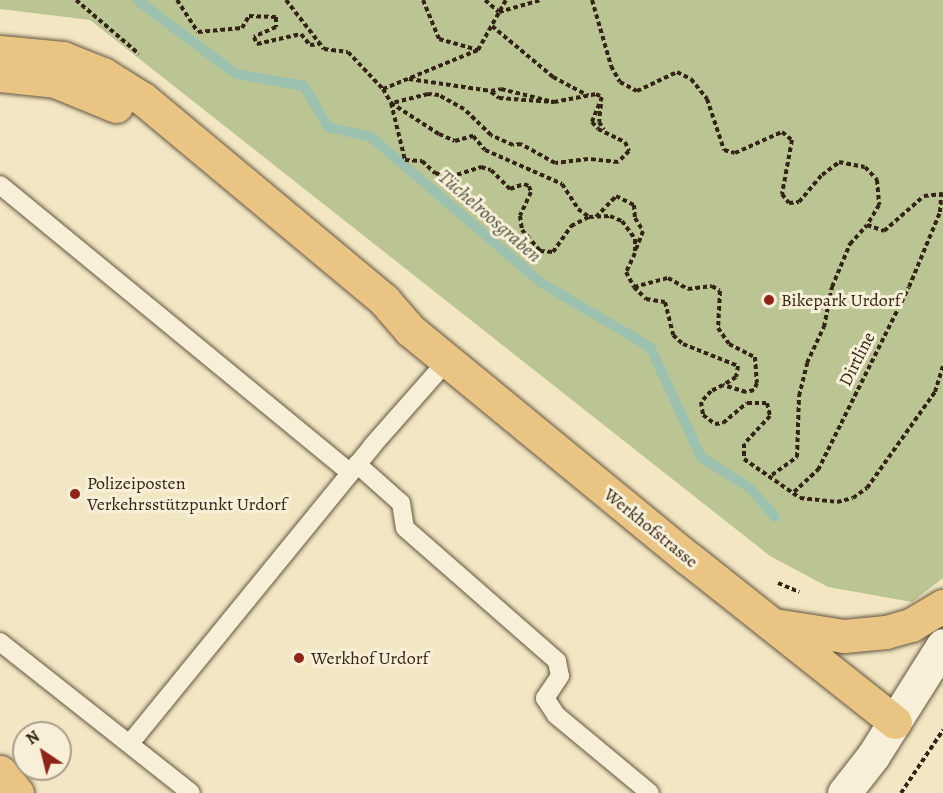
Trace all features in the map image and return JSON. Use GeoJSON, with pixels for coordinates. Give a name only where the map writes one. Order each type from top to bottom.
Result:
{"type":"FeatureCollection","features":[{"type":"Feature","properties":{"kind":"main road"},"geometry":{"type":"LineString","coordinates":[[0,52],[63,58],[103,74],[143,99],[384,300],[410,330]]}},
{"type":"Feature","properties":{"kind":"main road"},"geometry":{"type":"LineString","coordinates":[[0,75],[64,84],[92,93],[137,117],[374,313],[410,330]]}},
{"type":"Feature","properties":{"kind":"main road","name":"Werkhofstrasse"},"geometry":{"type":"LineString","coordinates":[[410,330],[772,625],[895,722]]}},
{"type":"Feature","properties":{"kind":"main road"},"geometry":{"type":"LineString","coordinates":[[772,625],[844,636],[865,634],[911,625],[943,606]]}},
{"type":"Feature","properties":{"kind":"main road"},"geometry":{"type":"LineString","coordinates":[[844,793],[895,722],[943,645]]}},
{"type":"Feature","properties":{"kind":"main road"},"geometry":{"type":"LineString","coordinates":[[0,772],[17,793]]}},
{"type":"Feature","properties":{"kind":"main road"},"geometry":{"type":"LineString","coordinates":[[0,784],[10,793]]}},
{"type":"Feature","properties":{"kind":"lane"},"geometry":{"type":"LineString","coordinates":[[0,185],[354,469],[401,503],[405,528],[557,661],[560,676],[545,698],[556,715],[650,793]]}},
{"type":"Feature","properties":{"kind":"lane"},"geometry":{"type":"LineString","coordinates":[[131,742],[354,469],[447,361]]}},
{"type":"Feature","properties":{"kind":"lane"},"geometry":{"type":"LineString","coordinates":[[0,642],[131,742],[191,793]]}},
{"type":"Feature","properties":{"kind":"path"},"geometry":{"type":"LineString","coordinates":[[76,0],[149,62]]}},
{"type":"Feature","properties":{"kind":"path"},"geometry":{"type":"LineString","coordinates":[[177,0],[198,32],[242,28],[249,16],[276,17],[276,27],[254,37],[257,44],[300,34],[310,45],[320,44]]}},
{"type":"Feature","properties":{"kind":"path"},"geometry":{"type":"LineString","coordinates":[[286,0],[320,44],[331,51],[348,52],[383,89],[391,103],[405,160],[422,161],[435,173],[450,177],[481,167],[491,170],[510,189],[524,184],[529,186],[531,192],[520,216],[522,230],[540,251],[553,252],[571,226],[589,217],[610,216],[632,230],[635,253]]}},
{"type":"Feature","properties":{"kind":"path"},"geometry":{"type":"LineString","coordinates":[[423,0],[439,39],[478,50]]}},
{"type":"Feature","properties":{"kind":"path"},"geometry":{"type":"LineString","coordinates":[[485,0],[500,12]]}},
{"type":"Feature","properties":{"kind":"path"},"geometry":{"type":"LineString","coordinates":[[383,89],[478,50],[506,0]]}},
{"type":"Feature","properties":{"kind":"path"},"geometry":{"type":"LineString","coordinates":[[500,12],[541,0]]}},
{"type":"Feature","properties":{"kind":"path"},"geometry":{"type":"LineString","coordinates":[[592,0],[611,66],[620,82],[637,91],[678,72],[691,79],[707,99],[724,150],[735,153],[782,132],[792,140],[782,194],[789,204],[799,202],[839,162],[865,167],[877,180],[879,205],[867,225],[850,244],[831,287],[824,327],[807,363],[799,396],[797,458],[772,475]]}},
{"type":"Feature","properties":{"kind":"path"},"geometry":{"type":"LineString","coordinates":[[492,26],[553,77],[589,96]]}},
{"type":"Feature","properties":{"kind":"path"},"geometry":{"type":"LineString","coordinates":[[409,79],[491,92],[501,89],[554,102]]}},
{"type":"Feature","properties":{"kind":"path"},"geometry":{"type":"LineString","coordinates":[[391,103],[428,94],[439,95],[464,109],[491,135],[513,145],[521,144],[555,163],[588,159],[618,162],[626,158],[629,151],[625,142],[592,122],[594,110],[601,103],[602,97],[589,96],[554,102],[499,98],[491,92]]}},
{"type":"Feature","properties":{"kind":"path"},"geometry":{"type":"LineString","coordinates":[[391,103],[439,134],[455,141],[473,136],[484,150],[562,184],[578,209],[589,217]]}},
{"type":"Feature","properties":{"kind":"path"},"geometry":{"type":"LineString","coordinates":[[867,225],[885,231],[924,196],[942,195]]}},
{"type":"Feature","properties":{"kind":"path","name":"Dirtline"},"geometry":{"type":"LineString","coordinates":[[794,492],[818,470],[909,287],[940,212],[942,195]]}},
{"type":"Feature","properties":{"kind":"path"},"geometry":{"type":"LineString","coordinates":[[596,217],[616,196],[634,205],[635,218],[643,231],[626,272],[634,287],[646,299],[664,302],[674,334],[683,344],[738,366],[736,377],[701,402],[703,415],[715,424],[723,423],[747,403],[767,403],[770,416],[744,444],[744,459],[772,475],[801,498],[837,502],[853,498],[867,488],[935,392],[943,366]]}},
{"type":"Feature","properties":{"kind":"path"},"geometry":{"type":"LineString","coordinates":[[634,287],[668,278],[688,289],[712,286],[720,291],[718,316],[722,336],[729,344],[755,357],[758,367],[754,390],[746,392],[723,385]]}},
{"type":"Feature","properties":{"kind":"path"},"geometry":{"type":"LineString","coordinates":[[772,579],[809,596]]}},
{"type":"Feature","properties":{"kind":"path"},"geometry":{"type":"LineString","coordinates":[[901,793],[943,730]]}},
{"type":"Feature","properties":{"kind":"green space","name":"Bikepark Urdorf"},"geometry":{"type":"Polygon","coordinates":[[[0,0],[943,0],[943,578],[912,602],[828,587],[770,556],[90,20],[0,9],[0,0]]]}},
{"type":"Feature","properties":{"kind":"waterway","name":"Tüchelroosgraben"},"geometry":{"type":"LineString","coordinates":[[137,0],[236,74],[304,86],[328,127],[371,137],[540,282],[650,347],[701,457],[750,488],[775,517]]}},
{"type":"Feature","properties":{"kind":"place","name":"Bikepark Urdorf"},"geometry":{"type":"Point","coordinates":[769,300]}},
{"type":"Feature","properties":{"kind":"place","name":"Polizeiposten Verkehrsstützpunkt Urdorf"},"geometry":{"type":"Point","coordinates":[75,494]}},
{"type":"Feature","properties":{"kind":"place","name":"Werkhof Urdorf"},"geometry":{"type":"Point","coordinates":[299,658]}}]}
